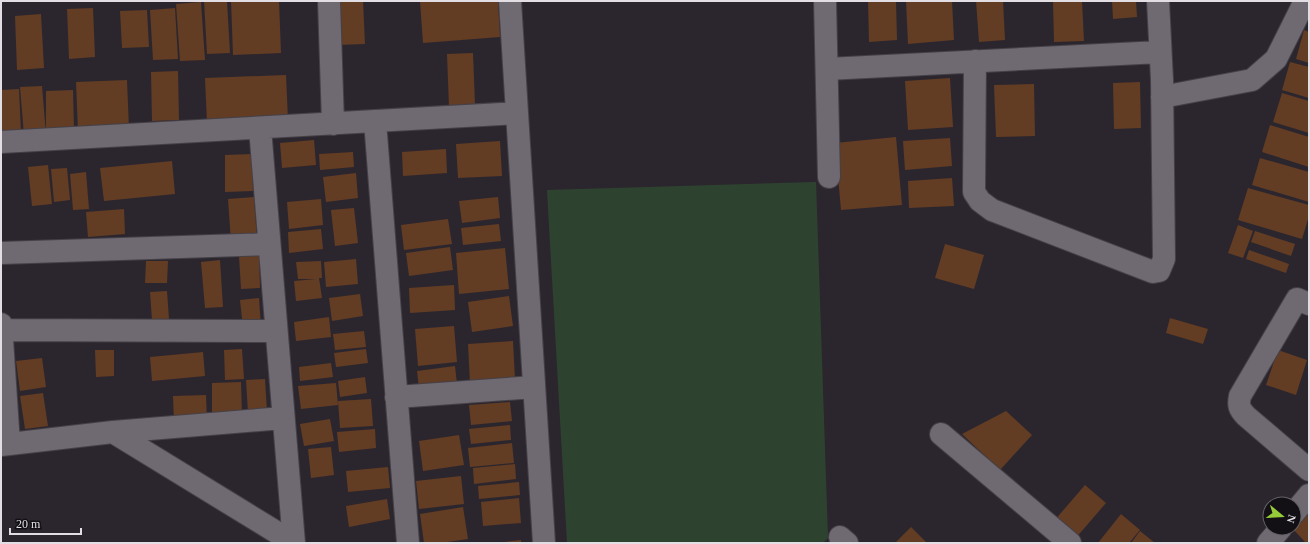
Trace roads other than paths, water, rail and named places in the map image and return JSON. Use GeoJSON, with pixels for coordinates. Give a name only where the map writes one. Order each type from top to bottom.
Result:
{"type":"FeatureCollection","features":[{"type":"Feature","properties":{"kind":"street"},"geometry":{"type":"LineString","coordinates":[[329,1],[333,124]]}},
{"type":"Feature","properties":{"kind":"street"},"geometry":{"type":"LineString","coordinates":[[510,1],[544,543]]}},
{"type":"Feature","properties":{"kind":"street"},"geometry":{"type":"LineString","coordinates":[[825,1],[829,178]]}},
{"type":"Feature","properties":{"kind":"street"},"geometry":{"type":"LineString","coordinates":[[975,61],[974,192],[980,201],[992,210],[1154,272],[1159,271],[1164,259],[1162,97],[1158,1]]}},
{"type":"Feature","properties":{"kind":"street"},"geometry":{"type":"LineString","coordinates":[[1162,97],[1252,80],[1276,59],[1305,1]]}},
{"type":"Feature","properties":{"kind":"street"},"geometry":{"type":"LineString","coordinates":[[827,69],[1160,52]]}},
{"type":"Feature","properties":{"kind":"street"},"geometry":{"type":"LineString","coordinates":[[1,142],[517,113]]}},
{"type":"Feature","properties":{"kind":"street"},"geometry":{"type":"LineString","coordinates":[[375,121],[408,543]]}},
{"type":"Feature","properties":{"kind":"street"},"geometry":{"type":"LineString","coordinates":[[260,128],[294,543]]}},
{"type":"Feature","properties":{"kind":"street"},"geometry":{"type":"LineString","coordinates":[[1,253],[269,244]]}},
{"type":"Feature","properties":{"kind":"street"},"geometry":{"type":"LineString","coordinates":[[1309,304],[1297,299],[1240,396],[1239,404],[1240,410],[1246,416],[1309,470]]}},
{"type":"Feature","properties":{"kind":"street"},"geometry":{"type":"LineString","coordinates":[[1,324],[5,444],[113,432],[283,418]]}},
{"type":"Feature","properties":{"kind":"street"},"geometry":{"type":"LineString","coordinates":[[1,330],[276,331]]}},
{"type":"Feature","properties":{"kind":"street"},"geometry":{"type":"LineString","coordinates":[[396,397],[534,387]]}},
{"type":"Feature","properties":{"kind":"street"},"geometry":{"type":"LineString","coordinates":[[113,432],[294,543]]}},
{"type":"Feature","properties":{"kind":"street"},"geometry":{"type":"LineString","coordinates":[[941,434],[1070,543]]}},
{"type":"Feature","properties":{"kind":"street"},"geometry":{"type":"LineString","coordinates":[[1302,503],[1309,495]]}}]}
